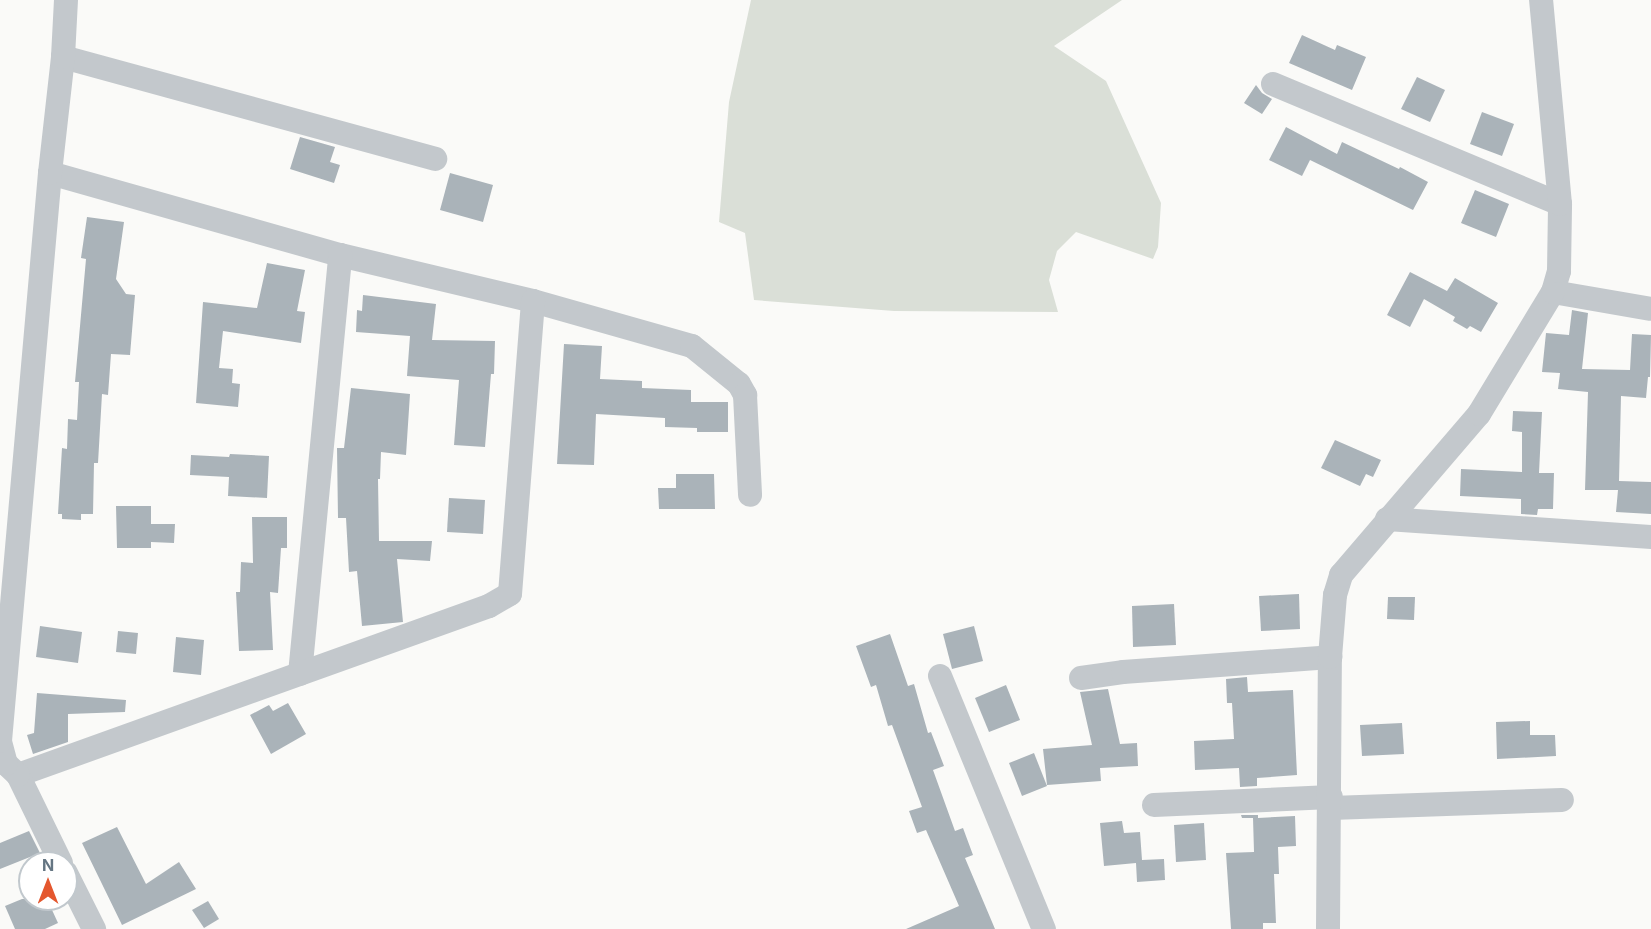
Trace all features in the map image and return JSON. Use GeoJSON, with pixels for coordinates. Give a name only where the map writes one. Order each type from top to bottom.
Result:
{"type":"FeatureCollection","features":[{"type":"Feature","properties":{"kind":"street"},"geometry":{"type":"LineString","coordinates":[[55,851],[18,774],[6,764],[0,741],[50,173],[63,57],[66,0]]}},
{"type":"Feature","properties":{"kind":"street"},"geometry":{"type":"LineString","coordinates":[[1328,929],[1331,802],[1330,657],[1335,595],[1341,574],[1479,414],[1553,292],[1559,271],[1560,204],[1541,0]]}},
{"type":"Feature","properties":{"kind":"street"},"geometry":{"type":"LineString","coordinates":[[63,57],[435,159]]}},
{"type":"Feature","properties":{"kind":"street"},"geometry":{"type":"LineString","coordinates":[[1273,84],[1560,204]]}},
{"type":"Feature","properties":{"kind":"street"},"geometry":{"type":"LineString","coordinates":[[50,173],[340,255],[533,302],[692,346],[740,384],[745,395],[750,495]]}},
{"type":"Feature","properties":{"kind":"street"},"geometry":{"type":"LineString","coordinates":[[300,674],[340,255]]}},
{"type":"Feature","properties":{"kind":"street"},"geometry":{"type":"LineString","coordinates":[[1553,292],[1651,309]]}},
{"type":"Feature","properties":{"kind":"street"},"geometry":{"type":"LineString","coordinates":[[18,774],[489,606],[510,594],[533,302]]}},
{"type":"Feature","properties":{"kind":"street"},"geometry":{"type":"LineString","coordinates":[[1387,519],[1651,537]]}},
{"type":"Feature","properties":{"kind":"street"},"geometry":{"type":"LineString","coordinates":[[1081,678],[1123,672],[1330,657]]}},
{"type":"Feature","properties":{"kind":"street"},"geometry":{"type":"LineString","coordinates":[[940,676],[1044,929]]}},
{"type":"Feature","properties":{"kind":"street"},"geometry":{"type":"LineString","coordinates":[[1154,805],[1562,800]]}},
{"type":"Feature","properties":{"kind":"street"},"geometry":{"type":"LineString","coordinates":[[78,897],[94,929]]}},
{"type":"Feature","properties":{"kind":"shaded area"},"geometry":{"type":"Polygon","coordinates":[[[751,0],[1122,0],[1054,46],[1106,81],[1161,203],[1158,247],[1153,259],[1076,232],[1057,251],[1049,280],[1058,312],[894,311],[754,300],[745,233],[719,222],[729,102],[751,0]]]}},
{"type":"Feature","properties":{"kind":"building"},"geometry":{"type":"Polygon","coordinates":[[[1302,35],[1335,50],[1337,45],[1366,57],[1352,90],[1289,63],[1302,35]]]}},
{"type":"Feature","properties":{"kind":"building"},"geometry":{"type":"Polygon","coordinates":[[[1417,77],[1445,90],[1430,122],[1401,109],[1417,77]]]}},
{"type":"Feature","properties":{"kind":"building"},"geometry":{"type":"Polygon","coordinates":[[[1256,85],[1262,93],[1272,99],[1262,114],[1244,103],[1256,85]]]}},
{"type":"Feature","properties":{"kind":"building"},"geometry":{"type":"Polygon","coordinates":[[[1482,112],[1514,124],[1502,156],[1470,144],[1482,112]]]}},
{"type":"Feature","properties":{"kind":"building"},"geometry":{"type":"Polygon","coordinates":[[[1286,127],[1337,154],[1342,142],[1428,182],[1413,210],[1310,160],[1302,176],[1269,160],[1286,127]]]}},
{"type":"Feature","properties":{"kind":"building"},"geometry":{"type":"Polygon","coordinates":[[[300,137],[335,147],[330,162],[340,165],[334,183],[290,169],[300,137]]]}},
{"type":"Feature","properties":{"kind":"building"},"geometry":{"type":"Polygon","coordinates":[[[450,173],[493,185],[483,222],[440,210],[450,173]]]}},
{"type":"Feature","properties":{"kind":"building"},"geometry":{"type":"Polygon","coordinates":[[[1475,190],[1509,204],[1496,237],[1461,223],[1475,190]]]}},
{"type":"Feature","properties":{"kind":"building"},"geometry":{"type":"Polygon","coordinates":[[[87,217],[124,222],[116,279],[126,294],[135,295],[130,355],[111,354],[108,395],[102,394],[98,463],[94,463],[93,514],[81,514],[81,520],[62,519],[62,514],[58,514],[62,448],[67,449],[68,419],[77,420],[79,382],[75,382],[86,259],[81,258],[87,217]]]}},
{"type":"Feature","properties":{"kind":"building"},"geometry":{"type":"Polygon","coordinates":[[[267,263],[305,270],[297,311],[305,312],[301,343],[223,331],[219,368],[233,369],[232,383],[240,384],[238,407],[196,403],[203,302],[257,308],[267,263]]]}},
{"type":"Feature","properties":{"kind":"building"},"geometry":{"type":"Polygon","coordinates":[[[1410,272],[1447,291],[1455,278],[1498,303],[1481,332],[1470,326],[1467,329],[1453,321],[1455,317],[1424,299],[1410,327],[1387,315],[1410,272]]]}},
{"type":"Feature","properties":{"kind":"building"},"geometry":{"type":"Polygon","coordinates":[[[363,295],[436,304],[432,340],[495,341],[494,374],[491,374],[485,447],[454,445],[459,380],[407,376],[410,336],[356,332],[357,310],[362,311],[363,295]]]}},
{"type":"Feature","properties":{"kind":"building"},"geometry":{"type":"Polygon","coordinates":[[[1572,310],[1588,313],[1582,369],[1630,370],[1632,334],[1651,335],[1650,377],[1648,377],[1646,398],[1621,396],[1619,481],[1651,482],[1651,514],[1616,512],[1618,490],[1585,490],[1588,392],[1558,389],[1560,373],[1542,372],[1546,333],[1569,335],[1572,310]]]}},
{"type":"Feature","properties":{"kind":"building"},"geometry":{"type":"Polygon","coordinates":[[[564,344],[602,346],[600,379],[642,381],[642,388],[691,390],[691,402],[728,402],[728,432],[697,432],[697,428],[665,427],[665,418],[596,414],[594,465],[557,464],[564,344]]]}},
{"type":"Feature","properties":{"kind":"building"},"geometry":{"type":"Polygon","coordinates":[[[351,388],[410,394],[406,455],[381,452],[380,479],[378,479],[379,541],[432,541],[430,561],[397,559],[403,622],[362,626],[357,571],[349,572],[346,518],[338,518],[337,448],[344,448],[351,388]]]}},
{"type":"Feature","properties":{"kind":"building"},"geometry":{"type":"Polygon","coordinates":[[[1513,411],[1542,412],[1539,473],[1554,473],[1553,509],[1538,509],[1537,515],[1521,514],[1521,499],[1460,496],[1461,469],[1522,472],[1522,432],[1512,431],[1513,411]]]}},
{"type":"Feature","properties":{"kind":"building"},"geometry":{"type":"Polygon","coordinates":[[[1335,440],[1381,460],[1373,477],[1366,474],[1360,486],[1321,468],[1335,440]]]}},
{"type":"Feature","properties":{"kind":"building"},"geometry":{"type":"Polygon","coordinates":[[[230,454],[269,456],[267,498],[228,496],[229,477],[190,475],[191,455],[229,457],[230,454]]]}},
{"type":"Feature","properties":{"kind":"building"},"geometry":{"type":"Polygon","coordinates":[[[676,474],[714,474],[715,509],[659,509],[658,488],[676,488],[676,474]]]}},
{"type":"Feature","properties":{"kind":"building"},"geometry":{"type":"Polygon","coordinates":[[[449,498],[485,500],[483,534],[447,532],[449,498]]]}},
{"type":"Feature","properties":{"kind":"building"},"geometry":{"type":"Polygon","coordinates":[[[116,506],[151,506],[151,524],[175,524],[174,543],[151,542],[151,548],[117,548],[116,506]]]}},
{"type":"Feature","properties":{"kind":"building"},"geometry":{"type":"Polygon","coordinates":[[[252,517],[287,517],[287,548],[281,548],[278,593],[270,592],[273,650],[239,651],[236,592],[240,592],[241,562],[253,563],[252,517]]]}},
{"type":"Feature","properties":{"kind":"building"},"geometry":{"type":"Polygon","coordinates":[[[1299,594],[1300,629],[1261,631],[1259,596],[1299,594]]]}},
{"type":"Feature","properties":{"kind":"building"},"geometry":{"type":"Polygon","coordinates":[[[1388,597],[1415,597],[1414,620],[1387,619],[1388,597]]]}},
{"type":"Feature","properties":{"kind":"building"},"geometry":{"type":"Polygon","coordinates":[[[1174,604],[1176,645],[1133,647],[1132,606],[1174,604]]]}},
{"type":"Feature","properties":{"kind":"building"},"geometry":{"type":"Polygon","coordinates":[[[40,626],[82,632],[78,663],[36,657],[40,626]]]}},
{"type":"Feature","properties":{"kind":"building"},"geometry":{"type":"Polygon","coordinates":[[[974,626],[983,661],[952,669],[943,634],[974,626]]]}},
{"type":"Feature","properties":{"kind":"building"},"geometry":{"type":"Polygon","coordinates":[[[118,631],[138,633],[136,654],[116,652],[118,631]]]}},
{"type":"Feature","properties":{"kind":"building"},"geometry":{"type":"Polygon","coordinates":[[[890,634],[908,686],[914,684],[928,733],[931,732],[944,766],[933,770],[955,831],[963,828],[973,855],[965,858],[995,929],[906,929],[959,906],[926,830],[917,833],[909,811],[922,807],[892,725],[888,726],[876,685],[871,687],[856,646],[890,634]]]}},
{"type":"Feature","properties":{"kind":"building"},"geometry":{"type":"Polygon","coordinates":[[[176,637],[204,640],[201,675],[173,672],[176,637]]]}},
{"type":"Feature","properties":{"kind":"building"},"geometry":{"type":"Polygon","coordinates":[[[1247,677],[1248,692],[1293,690],[1297,775],[1257,778],[1257,786],[1240,787],[1239,768],[1195,770],[1194,741],[1234,739],[1232,703],[1227,703],[1226,679],[1247,677]]]}},
{"type":"Feature","properties":{"kind":"building"},"geometry":{"type":"Polygon","coordinates":[[[1006,685],[1020,720],[989,732],[975,698],[1006,685]]]}},
{"type":"Feature","properties":{"kind":"building"},"geometry":{"type":"Polygon","coordinates":[[[1108,689],[1120,744],[1137,743],[1138,766],[1100,768],[1101,781],[1047,785],[1043,749],[1092,745],[1080,692],[1108,689]]]}},
{"type":"Feature","properties":{"kind":"building"},"geometry":{"type":"Polygon","coordinates":[[[37,693],[126,700],[125,712],[68,714],[68,742],[33,754],[27,735],[34,733],[37,693]]]}},
{"type":"Feature","properties":{"kind":"building"},"geometry":{"type":"Polygon","coordinates":[[[288,703],[306,734],[271,754],[250,715],[269,705],[273,711],[288,703]]]}},
{"type":"Feature","properties":{"kind":"building"},"geometry":{"type":"Polygon","coordinates":[[[1530,721],[1530,735],[1555,735],[1556,756],[1497,759],[1496,722],[1530,721]]]}},
{"type":"Feature","properties":{"kind":"building"},"geometry":{"type":"Polygon","coordinates":[[[1402,723],[1404,754],[1362,756],[1360,725],[1402,723]]]}},
{"type":"Feature","properties":{"kind":"building"},"geometry":{"type":"Polygon","coordinates":[[[1034,753],[1047,786],[1022,796],[1009,763],[1034,753]]]}},
{"type":"Feature","properties":{"kind":"building"},"geometry":{"type":"Polygon","coordinates":[[[1241,815],[1258,815],[1258,818],[1295,816],[1296,846],[1278,847],[1279,874],[1274,874],[1276,923],[1263,923],[1263,929],[1231,929],[1226,853],[1254,852],[1253,818],[1242,818],[1241,815]]]}},
{"type":"Feature","properties":{"kind":"building"},"geometry":{"type":"Polygon","coordinates":[[[1122,821],[1124,833],[1140,832],[1142,860],[1164,859],[1165,880],[1137,882],[1136,863],[1104,866],[1100,823],[1122,821]]]}},
{"type":"Feature","properties":{"kind":"building"},"geometry":{"type":"Polygon","coordinates":[[[1204,823],[1206,860],[1176,862],[1174,825],[1204,823]]]}},
{"type":"Feature","properties":{"kind":"building"},"geometry":{"type":"Polygon","coordinates":[[[117,827],[146,884],[179,862],[196,889],[122,925],[82,843],[117,827]]]}},
{"type":"Feature","properties":{"kind":"building"},"geometry":{"type":"Polygon","coordinates":[[[29,831],[39,851],[18,851],[18,862],[0,869],[0,843],[29,831]]]}},
{"type":"Feature","properties":{"kind":"building"},"geometry":{"type":"Polygon","coordinates":[[[18,901],[18,911],[52,911],[58,923],[45,929],[15,929],[5,906],[18,901]]]}},
{"type":"Feature","properties":{"kind":"building"},"geometry":{"type":"Polygon","coordinates":[[[208,901],[219,919],[204,928],[192,910],[208,901]]]}}]}
